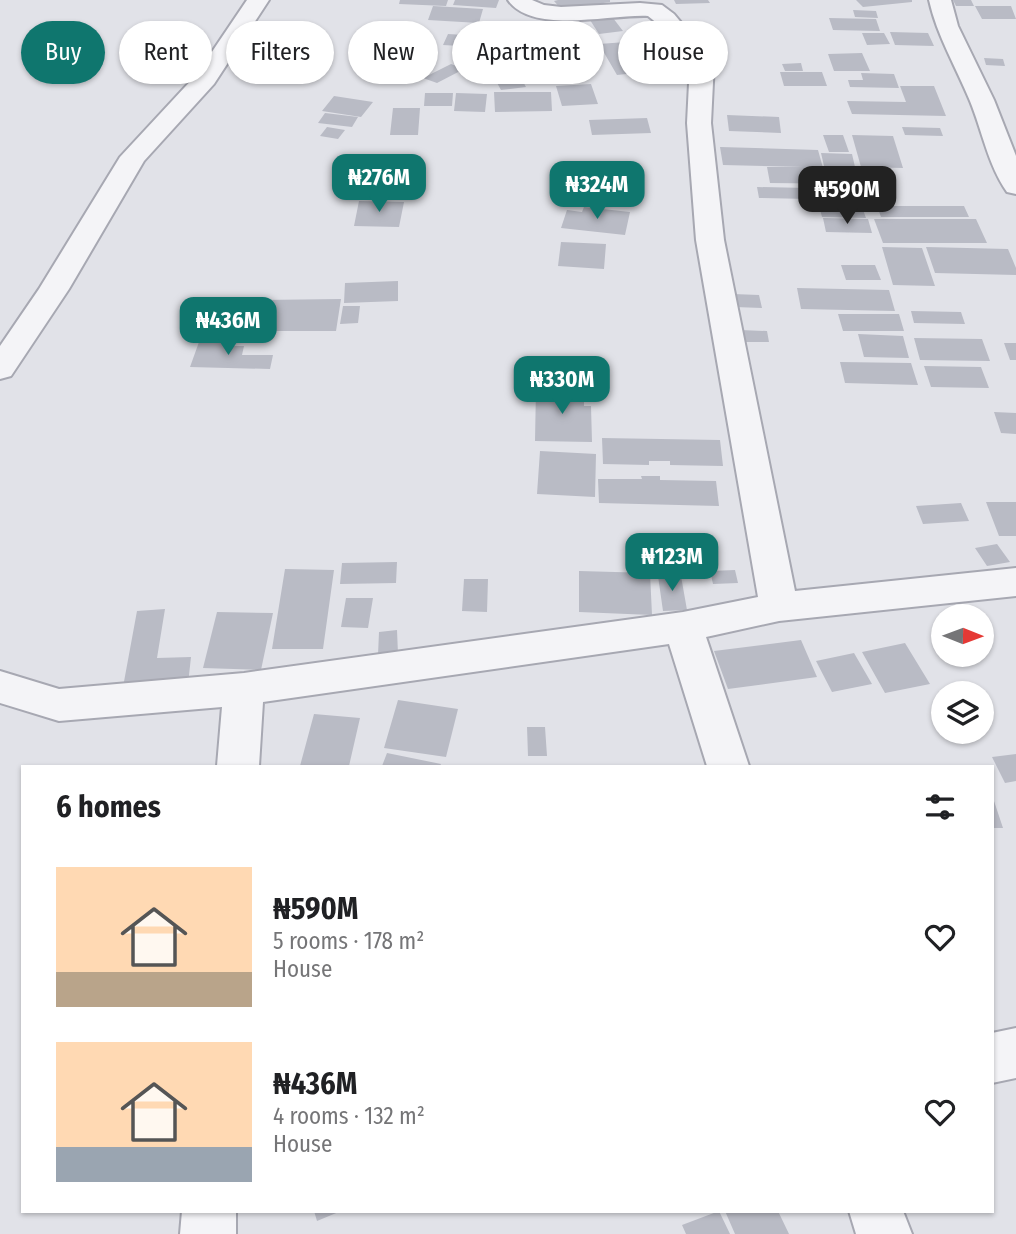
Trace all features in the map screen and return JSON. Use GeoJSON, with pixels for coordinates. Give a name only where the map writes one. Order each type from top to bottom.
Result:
{"type":"FeatureCollection","features":[{"type":"Feature","properties":{"kind":"street"},"geometry":{"type":"LineString","coordinates":[[0,369],[54,289],[133,158],[206,79],[258,0]]}},
{"type":"Feature","properties":{"kind":"street"},"geometry":{"type":"LineString","coordinates":[[519,0],[522,5],[543,13],[666,10],[702,62],[699,123],[710,240],[779,607]]}},
{"type":"Feature","properties":{"kind":"street"},"geometry":{"type":"LineString","coordinates":[[940,0],[954,43],[983,102],[1016,186]]}},
{"type":"Feature","properties":{"kind":"street"},"geometry":{"type":"LineString","coordinates":[[0,687],[59,705],[244,689],[683,627],[779,607],[1016,582]]}},
{"type":"Feature","properties":{"kind":"street"},"geometry":{"type":"LineString","coordinates":[[683,627],[728,765]]}},
{"type":"Feature","properties":{"kind":"street"},"geometry":{"type":"LineString","coordinates":[[238,765],[244,689]]}},
{"type":"Feature","properties":{"kind":"street"},"geometry":{"type":"LineString","coordinates":[[994,1058],[1016,1053]]}},
{"type":"Feature","properties":{"kind":"street"},"geometry":{"type":"LineString","coordinates":[[208,1234],[209,1213]]}},
{"type":"Feature","properties":{"kind":"street"},"geometry":{"type":"LineString","coordinates":[[877,1213],[884,1234]]}},
{"type":"Feature","properties":{"kind":"building"},"geometry":{"type":"Polygon","coordinates":[[[400,0],[448,0],[446,6],[399,4],[400,0]]]}},
{"type":"Feature","properties":{"kind":"building"},"geometry":{"type":"Polygon","coordinates":[[[455,0],[499,0],[496,8],[453,5],[455,0]]]}},
{"type":"Feature","properties":{"kind":"building"},"geometry":{"type":"Polygon","coordinates":[[[674,0],[708,0],[710,3],[676,4],[674,0]]]}},
{"type":"Feature","properties":{"kind":"building"},"geometry":{"type":"Polygon","coordinates":[[[856,0],[912,0],[912,2],[863,7],[856,0]]]}},
{"type":"Feature","properties":{"kind":"building"},"geometry":{"type":"Polygon","coordinates":[[[953,0],[971,0],[974,6],[956,6],[953,0]]]}},
{"type":"Feature","properties":{"kind":"building"},"geometry":{"type":"Polygon","coordinates":[[[554,1],[610,2],[561,9],[554,1]]]}},
{"type":"Feature","properties":{"kind":"building"},"geometry":{"type":"Polygon","coordinates":[[[433,6],[483,9],[480,21],[428,20],[433,6]]]}},
{"type":"Feature","properties":{"kind":"building"},"geometry":{"type":"Polygon","coordinates":[[[975,6],[1011,6],[1016,19],[982,19],[975,6]]]}},
{"type":"Feature","properties":{"kind":"building"},"geometry":{"type":"Polygon","coordinates":[[[853,10],[876,11],[878,18],[855,17],[853,10]]]}},
{"type":"Feature","properties":{"kind":"building"},"geometry":{"type":"Polygon","coordinates":[[[613,18],[618,24],[618,32],[604,33],[604,21],[590,20],[613,18]]]}},
{"type":"Feature","properties":{"kind":"building"},"geometry":{"type":"Polygon","coordinates":[[[829,18],[876,19],[880,31],[833,30],[829,18]]]}},
{"type":"Feature","properties":{"kind":"building"},"geometry":{"type":"Polygon","coordinates":[[[890,32],[928,33],[934,46],[895,45],[890,32]]]}},
{"type":"Feature","properties":{"kind":"building"},"geometry":{"type":"Polygon","coordinates":[[[862,33],[884,33],[890,44],[867,45],[862,33]]]}},
{"type":"Feature","properties":{"kind":"building"},"geometry":{"type":"Polygon","coordinates":[[[448,34],[452,34],[452,46],[443,45],[448,34]]]}},
{"type":"Feature","properties":{"kind":"building"},"geometry":{"type":"Polygon","coordinates":[[[618,43],[618,75],[604,53],[604,44],[618,43]]]}},
{"type":"Feature","properties":{"kind":"building"},"geometry":{"type":"Polygon","coordinates":[[[862,53],[870,71],[834,71],[828,54],[862,53]]]}},
{"type":"Feature","properties":{"kind":"building"},"geometry":{"type":"Polygon","coordinates":[[[984,58],[1003,59],[1005,66],[986,65],[984,58]]]}},
{"type":"Feature","properties":{"kind":"building"},"geometry":{"type":"Polygon","coordinates":[[[801,63],[803,71],[785,71],[782,64],[801,63]]]}},
{"type":"Feature","properties":{"kind":"building"},"geometry":{"type":"Polygon","coordinates":[[[452,64],[452,75],[438,82],[438,70],[452,64]]]}},
{"type":"Feature","properties":{"kind":"building"},"geometry":{"type":"Polygon","coordinates":[[[780,72],[822,72],[827,86],[784,86],[780,72]]]}},
{"type":"Feature","properties":{"kind":"building"},"geometry":{"type":"Polygon","coordinates":[[[861,73],[894,74],[899,88],[850,87],[848,80],[863,80],[861,73]]]}},
{"type":"Feature","properties":{"kind":"building"},"geometry":{"type":"Polygon","coordinates":[[[498,84],[524,84],[526,87],[501,90],[498,84]]]}},
{"type":"Feature","properties":{"kind":"building"},"geometry":{"type":"Polygon","coordinates":[[[591,84],[598,104],[562,106],[556,86],[591,84]]]}},
{"type":"Feature","properties":{"kind":"building"},"geometry":{"type":"Polygon","coordinates":[[[900,86],[934,86],[946,116],[852,114],[847,101],[906,102],[900,86]]]}},
{"type":"Feature","properties":{"kind":"building"},"geometry":{"type":"Polygon","coordinates":[[[494,92],[551,92],[552,111],[495,112],[494,92]]]}},
{"type":"Feature","properties":{"kind":"building"},"geometry":{"type":"Polygon","coordinates":[[[425,93],[453,93],[452,106],[424,106],[425,93]]]}},
{"type":"Feature","properties":{"kind":"building"},"geometry":{"type":"Polygon","coordinates":[[[456,93],[487,94],[485,112],[454,111],[456,93]]]}},
{"type":"Feature","properties":{"kind":"building"},"geometry":{"type":"Polygon","coordinates":[[[334,96],[373,102],[361,117],[322,111],[334,96]]]}},
{"type":"Feature","properties":{"kind":"building"},"geometry":{"type":"Polygon","coordinates":[[[393,108],[420,108],[418,135],[390,135],[393,108]]]}},
{"type":"Feature","properties":{"kind":"building"},"geometry":{"type":"Polygon","coordinates":[[[325,113],[358,117],[352,127],[318,123],[325,113]]]}},
{"type":"Feature","properties":{"kind":"building"},"geometry":{"type":"Polygon","coordinates":[[[727,115],[779,117],[781,133],[729,131],[727,115]]]}},
{"type":"Feature","properties":{"kind":"building"},"geometry":{"type":"Polygon","coordinates":[[[647,118],[651,133],[592,135],[589,120],[647,118]]]}},
{"type":"Feature","properties":{"kind":"building"},"geometry":{"type":"Polygon","coordinates":[[[327,127],[345,130],[338,139],[320,136],[327,127]]]}},
{"type":"Feature","properties":{"kind":"building"},"geometry":{"type":"Polygon","coordinates":[[[902,127],[940,128],[943,136],[905,135],[902,127]]]}},
{"type":"Feature","properties":{"kind":"building"},"geometry":{"type":"Polygon","coordinates":[[[823,135],[843,135],[849,152],[829,152],[823,135]]]}},
{"type":"Feature","properties":{"kind":"building"},"geometry":{"type":"Polygon","coordinates":[[[852,135],[893,136],[903,168],[861,167],[852,135]]]}},
{"type":"Feature","properties":{"kind":"building"},"geometry":{"type":"Polygon","coordinates":[[[720,147],[818,150],[823,168],[854,168],[859,184],[770,183],[767,167],[804,167],[723,165],[720,147]]]}},
{"type":"Feature","properties":{"kind":"building"},"geometry":{"type":"Polygon","coordinates":[[[821,153],[852,154],[855,167],[824,166],[821,153]]]}},
{"type":"Feature","properties":{"kind":"building"},"geometry":{"type":"Polygon","coordinates":[[[578,166],[630,168],[630,185],[577,183],[578,166]]]}},
{"type":"Feature","properties":{"kind":"building"},"geometry":{"type":"Polygon","coordinates":[[[757,187],[853,189],[856,200],[759,198],[757,187]]]}},
{"type":"Feature","properties":{"kind":"building"},"geometry":{"type":"Polygon","coordinates":[[[359,201],[404,202],[399,227],[354,226],[359,201]]]}},
{"type":"Feature","properties":{"kind":"building"},"geometry":{"type":"Polygon","coordinates":[[[819,205],[862,207],[866,218],[822,217],[819,205]]]}},
{"type":"Feature","properties":{"kind":"building"},"geometry":{"type":"Polygon","coordinates":[[[877,206],[964,206],[969,217],[881,217],[877,206]]]}},
{"type":"Feature","properties":{"kind":"building"},"geometry":{"type":"Polygon","coordinates":[[[584,207],[630,212],[625,235],[561,228],[567,210],[582,212],[584,207]]]}},
{"type":"Feature","properties":{"kind":"building"},"geometry":{"type":"Polygon","coordinates":[[[823,218],[868,219],[872,233],[826,232],[823,218]]]}},
{"type":"Feature","properties":{"kind":"building"},"geometry":{"type":"Polygon","coordinates":[[[874,219],[976,219],[987,243],[883,243],[874,219]]]}},
{"type":"Feature","properties":{"kind":"building"},"geometry":{"type":"Polygon","coordinates":[[[561,242],[606,244],[604,269],[558,266],[561,242]]]}},
{"type":"Feature","properties":{"kind":"building"},"geometry":{"type":"Polygon","coordinates":[[[882,247],[922,248],[935,286],[893,285],[882,247]]]}},
{"type":"Feature","properties":{"kind":"building"},"geometry":{"type":"Polygon","coordinates":[[[926,247],[1008,249],[1016,275],[935,273],[926,247]]]}},
{"type":"Feature","properties":{"kind":"building"},"geometry":{"type":"Polygon","coordinates":[[[841,265],[875,265],[881,280],[846,280],[841,265]]]}},
{"type":"Feature","properties":{"kind":"building"},"geometry":{"type":"Polygon","coordinates":[[[398,281],[398,301],[344,303],[345,283],[398,281]]]}},
{"type":"Feature","properties":{"kind":"building"},"geometry":{"type":"Polygon","coordinates":[[[797,288],[889,290],[895,311],[801,309],[797,288]]]}},
{"type":"Feature","properties":{"kind":"building"},"geometry":{"type":"Polygon","coordinates":[[[733,294],[759,295],[762,308],[735,307],[733,294]]]}},
{"type":"Feature","properties":{"kind":"building"},"geometry":{"type":"Polygon","coordinates":[[[341,299],[336,331],[254,331],[261,300],[341,299]]]}},
{"type":"Feature","properties":{"kind":"building"},"geometry":{"type":"Polygon","coordinates":[[[343,306],[360,306],[358,323],[340,324],[343,306]]]}},
{"type":"Feature","properties":{"kind":"building"},"geometry":{"type":"Polygon","coordinates":[[[911,311],[961,312],[965,324],[914,323],[911,311]]]}},
{"type":"Feature","properties":{"kind":"building"},"geometry":{"type":"Polygon","coordinates":[[[838,314],[899,314],[904,331],[843,331],[838,314]]]}},
{"type":"Feature","properties":{"kind":"building"},"geometry":{"type":"Polygon","coordinates":[[[740,330],[767,331],[769,342],[742,342],[740,330]]]}},
{"type":"Feature","properties":{"kind":"building"},"geometry":{"type":"Polygon","coordinates":[[[858,334],[903,336],[909,358],[864,357],[858,334]]]}},
{"type":"Feature","properties":{"kind":"building"},"geometry":{"type":"Polygon","coordinates":[[[914,338],[982,339],[990,361],[920,360],[914,338]]]}},
{"type":"Feature","properties":{"kind":"building"},"geometry":{"type":"Polygon","coordinates":[[[199,342],[232,342],[231,346],[244,346],[242,355],[273,355],[270,369],[190,367],[199,342]]]}},
{"type":"Feature","properties":{"kind":"building"},"geometry":{"type":"Polygon","coordinates":[[[1004,343],[1016,343],[1016,360],[1010,360],[1004,343]]]}},
{"type":"Feature","properties":{"kind":"building"},"geometry":{"type":"Polygon","coordinates":[[[840,362],[911,363],[918,385],[845,383],[840,362]]]}},
{"type":"Feature","properties":{"kind":"building"},"geometry":{"type":"Polygon","coordinates":[[[924,366],[981,367],[989,388],[931,387],[924,366]]]}},
{"type":"Feature","properties":{"kind":"building"},"geometry":{"type":"Polygon","coordinates":[[[536,388],[584,389],[584,406],[591,406],[592,442],[535,441],[536,388]]]}},
{"type":"Feature","properties":{"kind":"building"},"geometry":{"type":"Polygon","coordinates":[[[994,412],[1016,413],[1016,434],[1001,433],[994,412]]]}},
{"type":"Feature","properties":{"kind":"building"},"geometry":{"type":"Polygon","coordinates":[[[602,438],[720,440],[723,466],[670,465],[670,461],[649,461],[649,465],[603,464],[602,438]]]}},
{"type":"Feature","properties":{"kind":"building"},"geometry":{"type":"Polygon","coordinates":[[[540,451],[596,454],[595,497],[537,494],[540,451]]]}},
{"type":"Feature","properties":{"kind":"building"},"geometry":{"type":"Polygon","coordinates":[[[641,476],[660,476],[660,480],[716,481],[719,506],[599,503],[598,479],[642,479],[641,476]]]}},
{"type":"Feature","properties":{"kind":"building"},"geometry":{"type":"Polygon","coordinates":[[[986,502],[1016,502],[1016,536],[999,536],[986,502]]]}},
{"type":"Feature","properties":{"kind":"building"},"geometry":{"type":"Polygon","coordinates":[[[961,503],[969,521],[923,524],[916,506],[961,503]]]}},
{"type":"Feature","properties":{"kind":"building"},"geometry":{"type":"Polygon","coordinates":[[[997,544],[1010,562],[987,566],[975,548],[997,544]]]}},
{"type":"Feature","properties":{"kind":"building"},"geometry":{"type":"Polygon","coordinates":[[[397,562],[396,583],[340,584],[342,563],[397,562]]]}},
{"type":"Feature","properties":{"kind":"building"},"geometry":{"type":"Polygon","coordinates":[[[285,569],[334,570],[323,649],[272,649],[285,569]]]}},
{"type":"Feature","properties":{"kind":"building"},"geometry":{"type":"Polygon","coordinates":[[[735,570],[738,583],[713,584],[710,571],[735,570]]]}},
{"type":"Feature","properties":{"kind":"building"},"geometry":{"type":"Polygon","coordinates":[[[579,571],[650,573],[652,615],[579,612],[579,571]]]}},
{"type":"Feature","properties":{"kind":"building"},"geometry":{"type":"Polygon","coordinates":[[[658,576],[681,576],[687,610],[663,611],[658,576]]]}},
{"type":"Feature","properties":{"kind":"building"},"geometry":{"type":"Polygon","coordinates":[[[464,579],[488,579],[487,612],[462,611],[464,579]]]}},
{"type":"Feature","properties":{"kind":"building"},"geometry":{"type":"Polygon","coordinates":[[[346,598],[373,598],[368,628],[341,627],[346,598]]]}},
{"type":"Feature","properties":{"kind":"building"},"geometry":{"type":"Polygon","coordinates":[[[165,609],[157,658],[191,657],[188,684],[123,687],[137,611],[165,609]]]}},
{"type":"Feature","properties":{"kind":"building"},"geometry":{"type":"Polygon","coordinates":[[[217,612],[273,613],[261,670],[203,668],[217,612]]]}},
{"type":"Feature","properties":{"kind":"building"},"geometry":{"type":"Polygon","coordinates":[[[397,630],[398,654],[378,655],[379,632],[397,630]]]}},
{"type":"Feature","properties":{"kind":"building"},"geometry":{"type":"Polygon","coordinates":[[[801,640],[817,677],[728,689],[714,651],[801,640]]]}},
{"type":"Feature","properties":{"kind":"building"},"geometry":{"type":"Polygon","coordinates":[[[905,643],[930,684],[885,693],[862,652],[905,643]]]}},
{"type":"Feature","properties":{"kind":"building"},"geometry":{"type":"Polygon","coordinates":[[[854,653],[872,684],[832,692],[816,661],[854,653]]]}},
{"type":"Feature","properties":{"kind":"building"},"geometry":{"type":"Polygon","coordinates":[[[398,700],[458,709],[446,757],[384,748],[398,700]]]}},
{"type":"Feature","properties":{"kind":"building"},"geometry":{"type":"Polygon","coordinates":[[[314,714],[360,718],[349,765],[300,765],[314,714]]]}},
{"type":"Feature","properties":{"kind":"building"},"geometry":{"type":"Polygon","coordinates":[[[527,727],[545,727],[547,756],[528,756],[527,727]]]}},
{"type":"Feature","properties":{"kind":"building"},"geometry":{"type":"Polygon","coordinates":[[[387,753],[441,764],[440,765],[382,765],[387,753]]]}},
{"type":"Feature","properties":{"kind":"building"},"geometry":{"type":"Polygon","coordinates":[[[1016,754],[1016,781],[1005,783],[992,757],[1016,754]]]}},
{"type":"Feature","properties":{"kind":"building"},"geometry":{"type":"Polygon","coordinates":[[[994,801],[1003,828],[994,828],[994,801]]]}},
{"type":"Feature","properties":{"kind":"building"},"geometry":{"type":"Polygon","coordinates":[[[315,1213],[336,1213],[317,1221],[315,1213]]]}},
{"type":"Feature","properties":{"kind":"building"},"geometry":{"type":"Polygon","coordinates":[[[720,1213],[730,1234],[686,1234],[682,1225],[720,1213]]]}},
{"type":"Feature","properties":{"kind":"building"},"geometry":{"type":"Polygon","coordinates":[[[726,1213],[779,1213],[789,1234],[735,1234],[726,1213]]]}}]}
